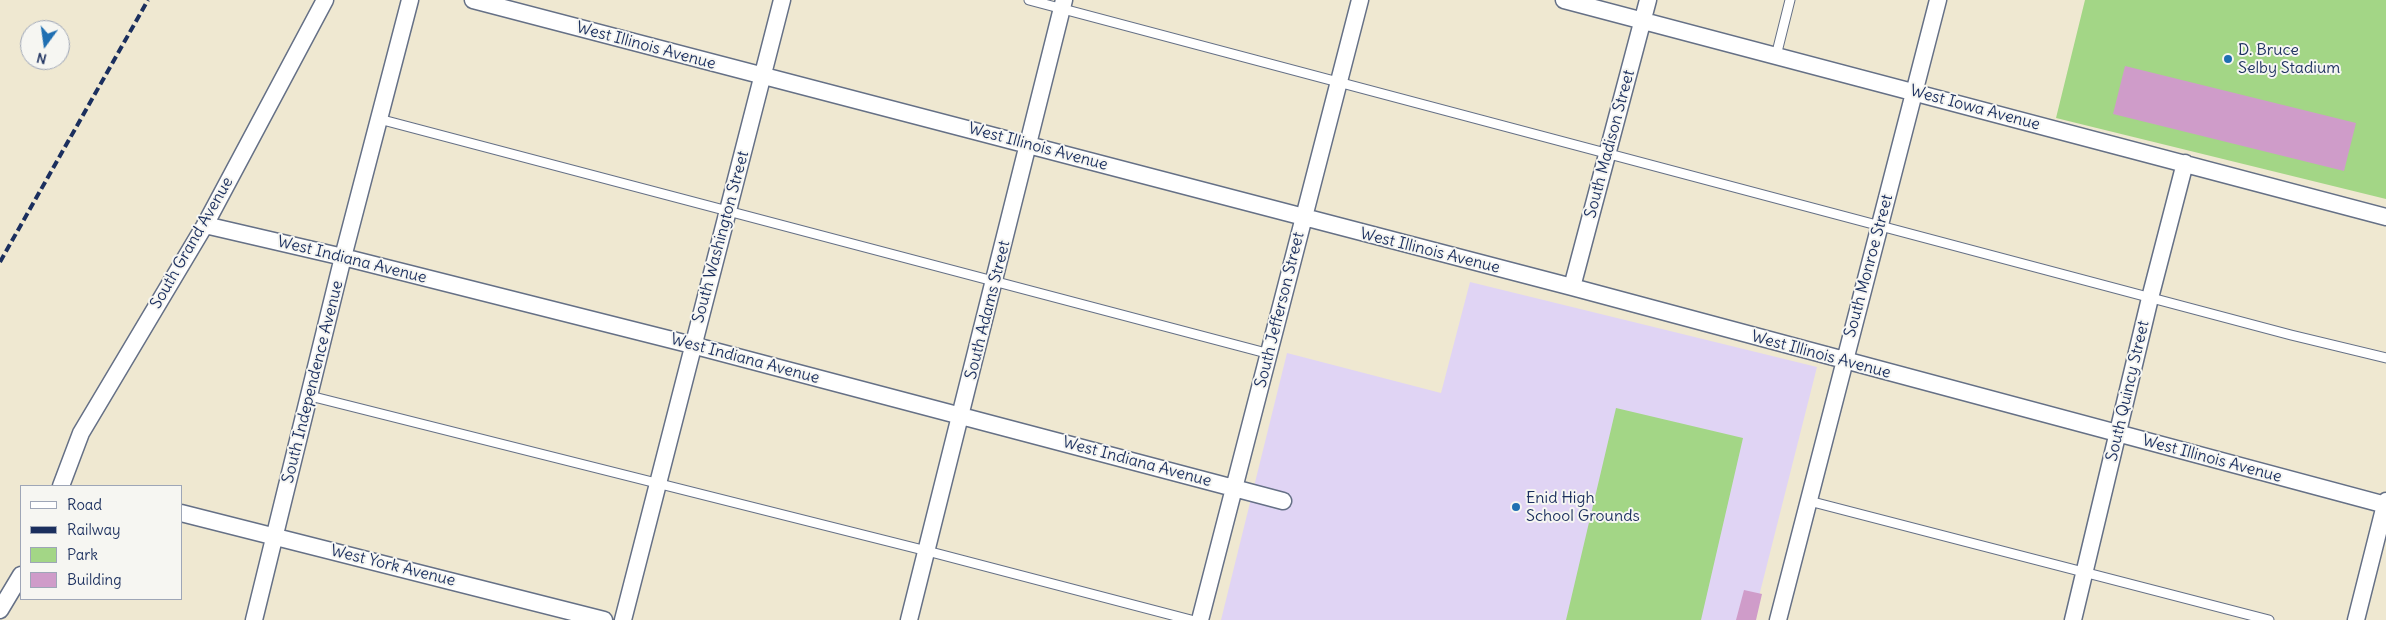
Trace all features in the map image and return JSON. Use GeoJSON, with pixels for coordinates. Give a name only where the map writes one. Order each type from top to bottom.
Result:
{"type":"FeatureCollection","features":[{"type":"Feature","properties":{"kind":"street","name":"South Grand Avenue"},"geometry":{"type":"LineString","coordinates":[[65,485],[81,433],[205,225],[325,0]]}},
{"type":"Feature","properties":{"kind":"street","name":"South Independence Avenue"},"geometry":{"type":"LineString","coordinates":[[254,620],[410,0]]}},
{"type":"Feature","properties":{"kind":"street","name":"West Illinois Avenue"},"geometry":{"type":"LineString","coordinates":[[473,0],[1572,287],[1843,362],[2386,504]]}},
{"type":"Feature","properties":{"kind":"street","name":"South Washington Street"},"geometry":{"type":"LineString","coordinates":[[624,620],[692,345],[782,0]]}},
{"type":"Feature","properties":{"kind":"street","name":"South Jefferson Street"},"geometry":{"type":"LineString","coordinates":[[1200,620],[1360,0]]}},
{"type":"Feature","properties":{"kind":"street","name":"West Iowa Avenue"},"geometry":{"type":"LineString","coordinates":[[1564,0],[2386,217]]}},
{"type":"Feature","properties":{"kind":"street","name":"South Madison Street"},"geometry":{"type":"LineString","coordinates":[[1572,287],[1648,0]]}},
{"type":"Feature","properties":{"kind":"street","name":"South Monroe Street"},"geometry":{"type":"LineString","coordinates":[[1778,620],[1843,362],[1881,225],[1938,0]]}},
{"type":"Feature","properties":{"kind":"street","name":"South Adams Street"},"geometry":{"type":"LineString","coordinates":[[909,620],[962,416],[1063,4]]}},
{"type":"Feature","properties":{"kind":"street","name":"South Quincy Street"},"geometry":{"type":"LineString","coordinates":[[2073,620],[2150,298],[2185,163]]}},
{"type":"Feature","properties":{"kind":"street","name":"West Indiana Avenue"},"geometry":{"type":"LineString","coordinates":[[205,225],[344,257],[692,345],[1283,501]]}},
{"type":"Feature","properties":{"kind":"street"},"geometry":{"type":"LineString","coordinates":[[2356,620],[2386,504]]}},
{"type":"Feature","properties":{"kind":"street","name":"West York Avenue"},"geometry":{"type":"LineString","coordinates":[[182,513],[604,620]]}},
{"type":"Feature","properties":{"kind":"street"},"geometry":{"type":"LineString","coordinates":[[0,610],[20,577]]}},
{"type":"Feature","properties":{"kind":"lane"},"geometry":{"type":"LineString","coordinates":[[1029,0],[1063,4],[1338,83],[1608,152],[2150,298],[2386,358]]}},
{"type":"Feature","properties":{"kind":"lane"},"geometry":{"type":"LineString","coordinates":[[1776,56],[1790,0]]}},
{"type":"Feature","properties":{"kind":"lane"},"geometry":{"type":"LineString","coordinates":[[379,120],[1270,354]]}},
{"type":"Feature","properties":{"kind":"lane"},"geometry":{"type":"LineString","coordinates":[[310,396],[927,551],[1191,620]]}},
{"type":"Feature","properties":{"kind":"lane"},"geometry":{"type":"LineString","coordinates":[[1809,501],[2269,620]]}},
{"type":"Feature","properties":{"kind":"shaded area","name":"Enid High School Grounds"},"geometry":{"type":"Polygon","coordinates":[[[1470,282],[1817,367],[1753,620],[1221,620],[1287,353],[1441,393],[1470,282]]]}},
{"type":"Feature","properties":{"kind":"green space","name":"D. Bruce Selby Stadium"},"geometry":{"type":"Polygon","coordinates":[[[2085,0],[2386,0],[2386,199],[2056,118],[2085,0]]]}},
{"type":"Feature","properties":{"kind":"green space"},"geometry":{"type":"Polygon","coordinates":[[[1616,408],[1743,438],[1701,620],[1566,620],[1616,408]]]}},
{"type":"Feature","properties":{"kind":"building"},"geometry":{"type":"Polygon","coordinates":[[[2125,66],[2356,123],[2344,171],[2113,114],[2125,66]]]}},
{"type":"Feature","properties":{"kind":"building"},"geometry":{"type":"Polygon","coordinates":[[[1744,590],[1762,594],[1756,620],[1736,620],[1744,590]]]}},
{"type":"Feature","properties":{"kind":"railway"},"geometry":{"type":"LineString","coordinates":[[0,262],[148,0]]}},
{"type":"Feature","properties":{"kind":"place","name":"D. Bruce Selby Stadium"},"geometry":{"type":"Point","coordinates":[2228,59]}},
{"type":"Feature","properties":{"kind":"place","name":"Enid High School Grounds"},"geometry":{"type":"Point","coordinates":[1516,507]}}]}
